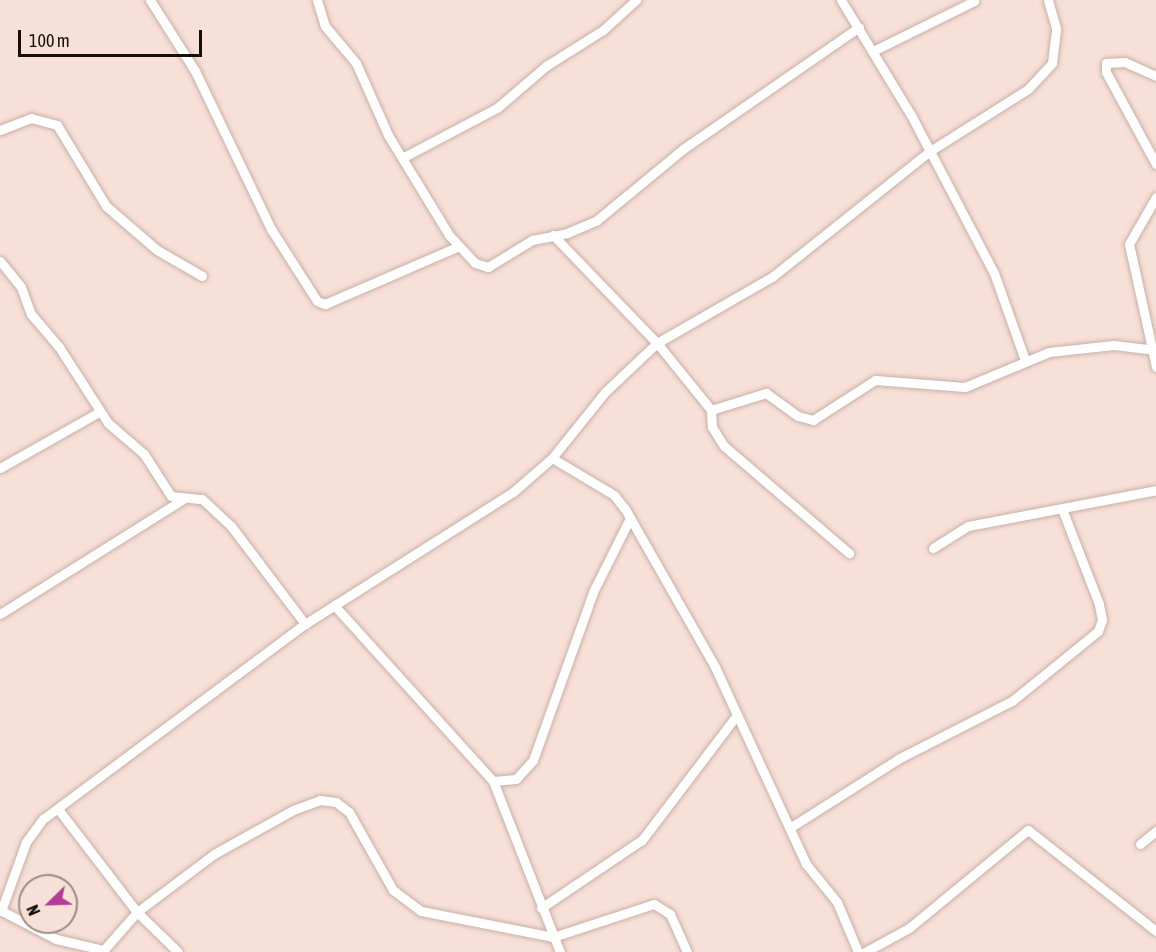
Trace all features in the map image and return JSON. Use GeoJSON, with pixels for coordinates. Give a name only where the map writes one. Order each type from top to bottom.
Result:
{"type":"FeatureCollection","features":[{"type":"Feature","properties":{"kind":"street"},"geometry":{"type":"LineString","coordinates":[[150,0],[195,71],[271,229],[317,301],[335,300],[459,246]]}},
{"type":"Feature","properties":{"kind":"street"},"geometry":{"type":"LineString","coordinates":[[317,0],[325,26],[356,63],[402,158],[459,246],[475,263],[489,267],[501,263],[519,246],[597,220],[683,149],[859,27]]}},
{"type":"Feature","properties":{"kind":"street"},"geometry":{"type":"LineString","coordinates":[[402,158],[497,108],[546,66],[603,30],[636,0]]}},
{"type":"Feature","properties":{"kind":"street"},"geometry":{"type":"LineString","coordinates":[[841,0],[930,151],[993,273],[1024,360]]}},
{"type":"Feature","properties":{"kind":"street"},"geometry":{"type":"LineString","coordinates":[[687,952],[670,914],[654,904],[553,937],[461,920],[405,904],[393,890],[349,812],[336,802],[320,800],[293,810],[214,854],[137,912],[102,951],[56,939],[1,910],[26,842],[43,819],[305,624],[513,492],[552,458],[606,392],[657,343],[794,261],[930,151],[1028,89],[1052,63],[1056,28],[1048,0]]}},
{"type":"Feature","properties":{"kind":"street"},"geometry":{"type":"LineString","coordinates":[[873,51],[974,1]]}},
{"type":"Feature","properties":{"kind":"street"},"geometry":{"type":"LineString","coordinates":[[1156,76],[1125,62],[1106,63],[1106,72],[1156,164]]}},
{"type":"Feature","properties":{"kind":"street"},"geometry":{"type":"LineString","coordinates":[[0,130],[31,118],[57,125],[106,206],[157,250],[202,276]]}},
{"type":"Feature","properties":{"kind":"street"},"geometry":{"type":"LineString","coordinates":[[1156,197],[1129,244],[1154,350],[1156,368]]}},
{"type":"Feature","properties":{"kind":"street"},"geometry":{"type":"LineString","coordinates":[[553,235],[657,343],[711,410],[712,427],[724,446],[849,553]]}},
{"type":"Feature","properties":{"kind":"street"},"geometry":{"type":"LineString","coordinates":[[0,261],[21,287],[31,314],[59,347],[99,412],[144,454],[171,496],[183,500],[202,499],[231,526],[305,624]]}},
{"type":"Feature","properties":{"kind":"street"},"geometry":{"type":"LineString","coordinates":[[711,410],[766,393],[798,416],[813,420],[875,380],[965,387],[1024,360],[1049,352],[1114,345],[1154,350]]}},
{"type":"Feature","properties":{"kind":"street"},"geometry":{"type":"LineString","coordinates":[[0,468],[99,412]]}},
{"type":"Feature","properties":{"kind":"street"},"geometry":{"type":"LineString","coordinates":[[552,458],[614,495],[630,518],[737,715],[791,827],[806,864],[837,902],[858,952]]}},
{"type":"Feature","properties":{"kind":"street"},"geometry":{"type":"LineString","coordinates":[[933,548],[968,526],[1156,490]]}},
{"type":"Feature","properties":{"kind":"street"},"geometry":{"type":"LineString","coordinates":[[0,614],[183,500]]}},
{"type":"Feature","properties":{"kind":"street"},"geometry":{"type":"LineString","coordinates":[[791,827],[898,759],[1012,701],[1098,631],[1102,620],[1099,604],[1062,509]]}},
{"type":"Feature","properties":{"kind":"street"},"geometry":{"type":"LineString","coordinates":[[493,781],[516,779],[533,760],[576,633],[630,518]]}},
{"type":"Feature","properties":{"kind":"street"},"geometry":{"type":"LineString","coordinates":[[334,605],[493,781],[560,952]]}},
{"type":"Feature","properties":{"kind":"street"},"geometry":{"type":"LineString","coordinates":[[541,908],[642,840],[737,715]]}},
{"type":"Feature","properties":{"kind":"street"},"geometry":{"type":"LineString","coordinates":[[58,809],[137,912],[178,952]]}},
{"type":"Feature","properties":{"kind":"street"},"geometry":{"type":"LineString","coordinates":[[865,952],[909,928],[1028,830],[1156,931]]}},
{"type":"Feature","properties":{"kind":"street"},"geometry":{"type":"LineString","coordinates":[[1140,844],[1156,831]]}}]}
